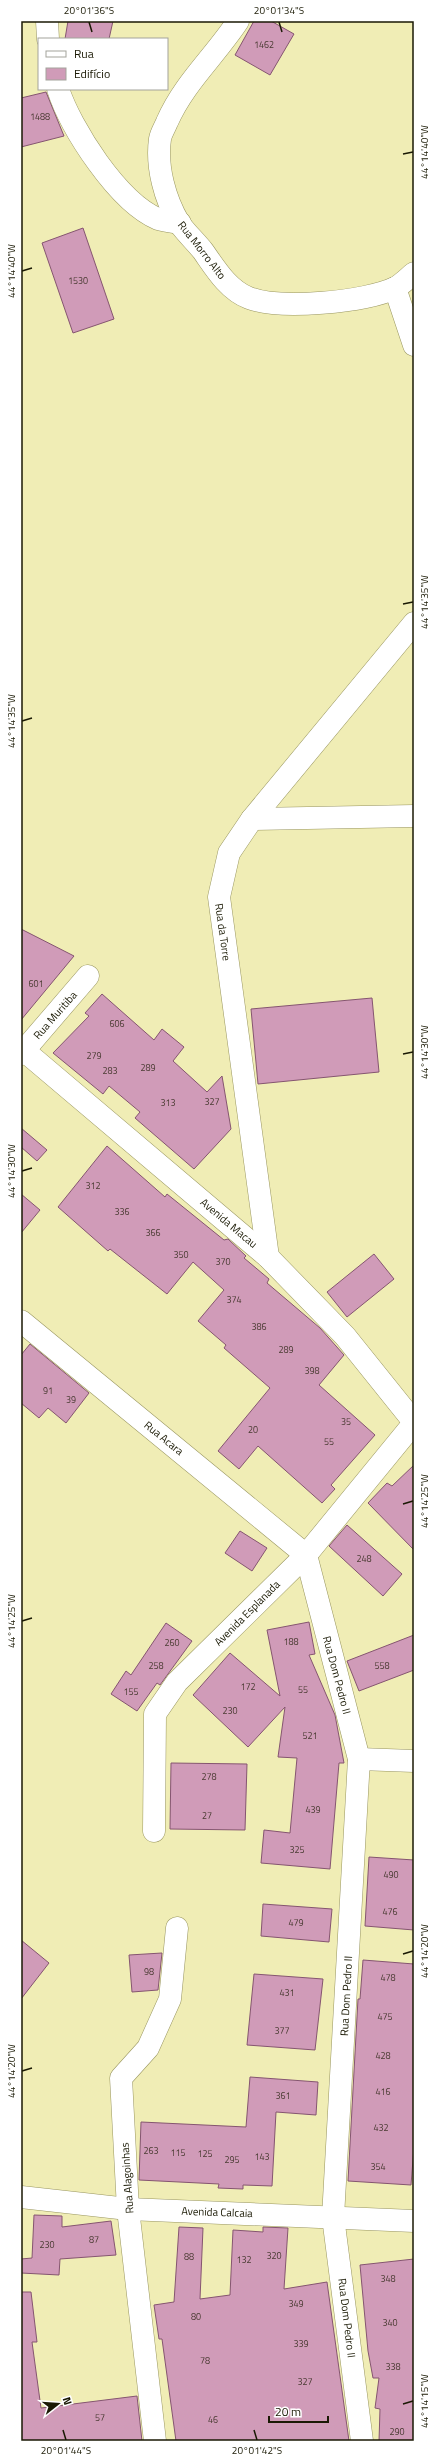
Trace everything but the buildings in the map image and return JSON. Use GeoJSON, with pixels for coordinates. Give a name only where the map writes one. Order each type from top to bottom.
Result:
{"type":"FeatureCollection","features":[{"type":"Feature","properties":{"kind":"street"},"geometry":{"type":"LineString","coordinates":[[47,21],[48,38]]}},
{"type":"Feature","properties":{"kind":"street","name":"Rua Morro Alto"},"geometry":{"type":"LineString","coordinates":[[238,21],[201,67],[174,107],[160,138],[160,160],[163,187],[180,223],[214,269],[235,290],[249,298],[268,302],[300,304],[369,297],[395,288],[414,273]]}},
{"type":"Feature","properties":{"kind":"street"},"geometry":{"type":"LineString","coordinates":[[59,90],[92,155],[107,176],[126,195],[158,219],[180,223]]}},
{"type":"Feature","properties":{"kind":"street"},"geometry":{"type":"LineString","coordinates":[[395,288],[414,345]]}},
{"type":"Feature","properties":{"kind":"street","name":"Rua da Torre"},"geometry":{"type":"LineString","coordinates":[[268,1257],[218,897],[229,853],[252,819],[414,623]]}},
{"type":"Feature","properties":{"kind":"street"},"geometry":{"type":"LineString","coordinates":[[252,819],[414,816]]}},
{"type":"Feature","properties":{"kind":"street","name":"Rua Muritiba"},"geometry":{"type":"LineString","coordinates":[[22,1051],[88,976]]}},
{"type":"Feature","properties":{"kind":"street","name":"Avenida Macau"},"geometry":{"type":"LineString","coordinates":[[22,1051],[268,1257],[345,1336],[414,1422]]}},
{"type":"Feature","properties":{"kind":"street","name":"Rua Acara"},"geometry":{"type":"LineString","coordinates":[[21,1321],[306,1555]]}},
{"type":"Feature","properties":{"kind":"street","name":"Avenida Esplanada"},"geometry":{"type":"LineString","coordinates":[[154,1831],[155,1714],[177,1682],[306,1555],[414,1422]]}},
{"type":"Feature","properties":{"kind":"street","name":"Rua Dom Pedro II"},"geometry":{"type":"LineString","coordinates":[[306,1555],[359,1759],[334,2217],[362,2441]]}},
{"type":"Feature","properties":{"kind":"street"},"geometry":{"type":"LineString","coordinates":[[359,1759],[414,1761]]}},
{"type":"Feature","properties":{"kind":"street","name":"Rua Alagoinhas"},"geometry":{"type":"LineString","coordinates":[[155,2441],[128,2209],[121,2078],[148,2048],[170,1999],[177,1928]]}},
{"type":"Feature","properties":{"kind":"street","name":"Avenida Calcaia"},"geometry":{"type":"LineString","coordinates":[[21,2196],[128,2209],[414,2221]]}}]}
